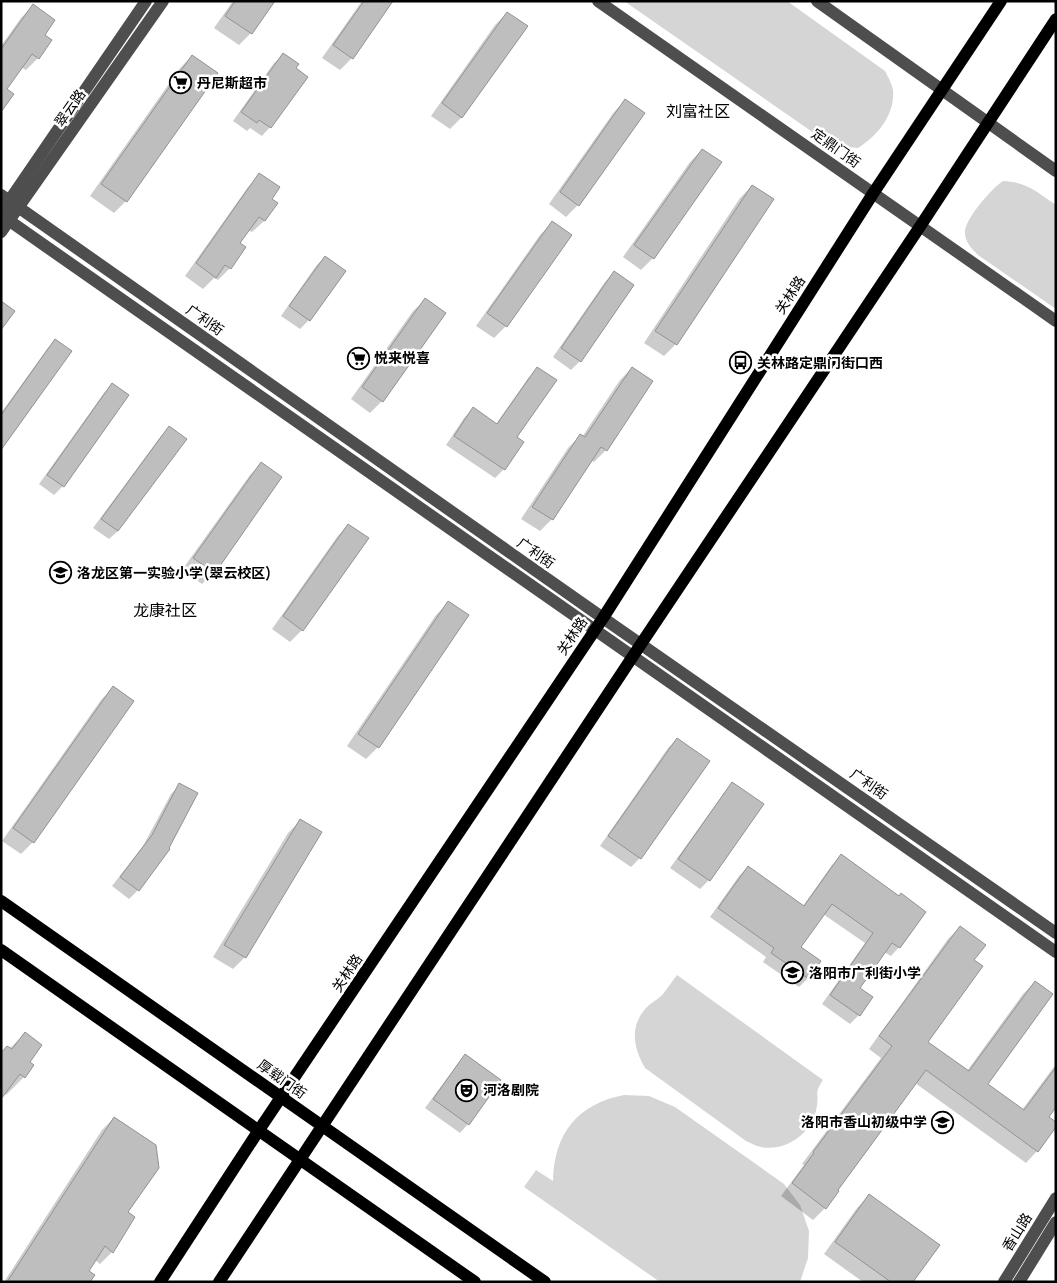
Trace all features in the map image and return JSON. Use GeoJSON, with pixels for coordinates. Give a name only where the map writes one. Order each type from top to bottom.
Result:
{"type":"FeatureCollection","features":[{"type":"Feature","properties":{"kind":"main road","name":"关林路"},"geometry":{"type":"LineString","coordinates":[[160,1282],[259,1130],[595,630],[874,192],[1001,1]]}},
{"type":"Feature","properties":{"kind":"main road"},"geometry":{"type":"LineString","coordinates":[[219,1282],[1056,19]]}},
{"type":"Feature","properties":{"kind":"main road","name":"厚载门街"},"geometry":{"type":"LineString","coordinates":[[1,902],[545,1282]]}},
{"type":"Feature","properties":{"kind":"main road"},"geometry":{"type":"LineString","coordinates":[[1,950],[475,1282]]}},
{"type":"Feature","properties":{"kind":"street","name":"翠云路"},"geometry":{"type":"LineString","coordinates":[[1,232],[9,201],[146,1]]}},
{"type":"Feature","properties":{"kind":"street","name":"翠云路"},"geometry":{"type":"LineString","coordinates":[[9,201],[163,1]]}},
{"type":"Feature","properties":{"kind":"street","name":"定鼎门街"},"geometry":{"type":"LineString","coordinates":[[598,1],[874,192],[1056,321]]}},
{"type":"Feature","properties":{"kind":"street"},"geometry":{"type":"LineString","coordinates":[[817,1],[1056,171]]}},
{"type":"Feature","properties":{"kind":"street","name":"广利街"},"geometry":{"type":"LineString","coordinates":[[9,201],[602,618],[1056,933]]}},
{"type":"Feature","properties":{"kind":"street"},"geometry":{"type":"LineString","coordinates":[[4,216],[1056,952]]}},
{"type":"Feature","properties":{"kind":"street","name":"香山路"},"geometry":{"type":"LineString","coordinates":[[1004,1282],[1056,1198]]}},
{"type":"Feature","properties":{"kind":"street","name":"香山路"},"geometry":{"type":"LineString","coordinates":[[1019,1282],[1052,1238],[1056,1222]]}},
{"type":"Feature","properties":{"kind":"shaded area"},"geometry":{"type":"Polygon","coordinates":[[[624,1],[787,1],[885,71],[893,90],[893,99],[888,116],[878,131],[858,148],[841,146],[821,138],[624,1]]]}},
{"type":"Feature","properties":{"kind":"shaded area"},"geometry":{"type":"Polygon","coordinates":[[[1003,181],[1019,183],[1056,205],[1056,309],[978,255],[967,241],[965,235],[966,225],[986,196],[1003,181]]]}},
{"type":"Feature","properties":{"kind":"shaded area"},"geometry":{"type":"Polygon","coordinates":[[[677,975],[823,1080],[818,1090],[815,1115],[811,1124],[798,1138],[780,1146],[771,1148],[759,1147],[746,1141],[645,1068],[636,1046],[635,1031],[637,1024],[645,1009],[663,994],[677,975]]]}},
{"type":"Feature","properties":{"kind":"shaded area"},"geometry":{"type":"Polygon","coordinates":[[[624,1095],[649,1096],[675,1107],[784,1184],[800,1205],[809,1231],[808,1258],[800,1282],[660,1282],[524,1187],[536,1170],[553,1181],[554,1164],[558,1149],[571,1124],[593,1106],[607,1099],[624,1095]]]}},
{"type":"Feature","properties":{"kind":"building"},"geometry":{"type":"Polygon","coordinates":[[[235,1],[275,1],[252,34],[225,16],[235,1]]]}},
{"type":"Feature","properties":{"kind":"building"},"geometry":{"type":"Polygon","coordinates":[[[364,1],[393,1],[353,59],[333,45],[364,1]]]}},
{"type":"Feature","properties":{"kind":"building"},"geometry":{"type":"Polygon","coordinates":[[[33,4],[55,20],[45,35],[52,40],[39,59],[32,54],[7,89],[14,94],[1,112],[1,49],[33,4]]]}},
{"type":"Feature","properties":{"kind":"building"},"geometry":{"type":"Polygon","coordinates":[[[507,12],[528,26],[462,118],[442,103],[507,12]]]}},
{"type":"Feature","properties":{"kind":"building"},"geometry":{"type":"Polygon","coordinates":[[[283,53],[299,64],[296,68],[308,77],[271,128],[259,120],[257,123],[241,112],[283,53]]]}},
{"type":"Feature","properties":{"kind":"building"},"geometry":{"type":"Polygon","coordinates":[[[192,55],[218,73],[127,202],[101,184],[192,55]]]}},
{"type":"Feature","properties":{"kind":"building"},"geometry":{"type":"Polygon","coordinates":[[[625,99],[645,113],[579,206],[560,192],[625,99]]]}},
{"type":"Feature","properties":{"kind":"building"},"geometry":{"type":"Polygon","coordinates":[[[702,149],[722,162],[654,259],[634,245],[702,149]]]}},
{"type":"Feature","properties":{"kind":"building"},"geometry":{"type":"Polygon","coordinates":[[[259,173],[280,187],[272,199],[278,203],[265,221],[259,217],[240,243],[246,247],[231,269],[225,265],[216,278],[196,263],[259,173]]]}},
{"type":"Feature","properties":{"kind":"building"},"geometry":{"type":"Polygon","coordinates":[[[752,185],[774,199],[677,345],[655,331],[752,185]]]}},
{"type":"Feature","properties":{"kind":"building"},"geometry":{"type":"Polygon","coordinates":[[[552,221],[572,235],[507,327],[487,313],[552,221]]]}},
{"type":"Feature","properties":{"kind":"building"},"geometry":{"type":"Polygon","coordinates":[[[325,256],[346,271],[310,321],[289,306],[325,256]]]}},
{"type":"Feature","properties":{"kind":"building"},"geometry":{"type":"Polygon","coordinates":[[[614,271],[634,285],[581,362],[561,348],[614,271]]]}},
{"type":"Feature","properties":{"kind":"building"},"geometry":{"type":"Polygon","coordinates":[[[425,298],[446,313],[383,402],[362,387],[425,298]]]}},
{"type":"Feature","properties":{"kind":"building"},"geometry":{"type":"Polygon","coordinates":[[[1,301],[15,311],[1,330],[1,301]]]}},
{"type":"Feature","properties":{"kind":"building"},"geometry":{"type":"Polygon","coordinates":[[[55,339],[72,351],[1,450],[1,415],[55,339]]]}},
{"type":"Feature","properties":{"kind":"building"},"geometry":{"type":"Polygon","coordinates":[[[537,367],[557,380],[517,437],[524,442],[505,470],[454,436],[473,407],[497,424],[537,367]]]}},
{"type":"Feature","properties":{"kind":"building"},"geometry":{"type":"Polygon","coordinates":[[[632,367],[653,381],[607,451],[601,447],[553,520],[532,507],[580,434],[585,437],[632,367]]]}},
{"type":"Feature","properties":{"kind":"building"},"geometry":{"type":"Polygon","coordinates":[[[112,383],[129,395],[64,487],[47,475],[112,383]]]}},
{"type":"Feature","properties":{"kind":"building"},"geometry":{"type":"Polygon","coordinates":[[[169,426],[187,439],[118,531],[101,519],[169,426]]]}},
{"type":"Feature","properties":{"kind":"building"},"geometry":{"type":"Polygon","coordinates":[[[261,462],[282,477],[215,573],[193,558],[261,462]]]}},
{"type":"Feature","properties":{"kind":"building"},"geometry":{"type":"Polygon","coordinates":[[[348,524],[369,538],[303,631],[283,616],[348,524]]]}},
{"type":"Feature","properties":{"kind":"building"},"geometry":{"type":"Polygon","coordinates":[[[448,601],[469,615],[379,748],[358,734],[448,601]]]}},
{"type":"Feature","properties":{"kind":"building"},"geometry":{"type":"Polygon","coordinates":[[[113,686],[134,701],[34,843],[13,828],[113,686]]]}},
{"type":"Feature","properties":{"kind":"building"},"geometry":{"type":"Polygon","coordinates":[[[677,738],[710,761],[641,859],[608,836],[677,738]]]}},
{"type":"Feature","properties":{"kind":"building"},"geometry":{"type":"Polygon","coordinates":[[[732,782],[764,804],[710,881],[678,859],[732,782]]]}},
{"type":"Feature","properties":{"kind":"building"},"geometry":{"type":"Polygon","coordinates":[[[179,783],[198,793],[170,849],[139,891],[120,877],[152,835],[179,783]]]}},
{"type":"Feature","properties":{"kind":"building"},"geometry":{"type":"Polygon","coordinates":[[[300,819],[322,832],[246,958],[224,945],[300,819]]]}},
{"type":"Feature","properties":{"kind":"building"},"geometry":{"type":"Polygon","coordinates":[[[841,854],[899,896],[901,893],[926,912],[900,948],[892,943],[860,988],[873,997],[860,1016],[830,995],[873,933],[832,904],[801,947],[821,961],[809,979],[771,953],[774,948],[718,908],[748,866],[804,906],[841,854]]]}},
{"type":"Feature","properties":{"kind":"building"},"geometry":{"type":"Polygon","coordinates":[[[960,926],[986,945],[974,960],[983,966],[928,1042],[969,1071],[1035,981],[1053,994],[988,1084],[1024,1110],[1056,1067],[1056,1107],[1049,1117],[1056,1122],[1056,1127],[1038,1152],[926,1070],[826,1209],[792,1183],[892,1046],[879,1036],[960,926]]]}},
{"type":"Feature","properties":{"kind":"building"},"geometry":{"type":"Polygon","coordinates":[[[25,1032],[42,1045],[30,1062],[34,1065],[25,1078],[20,1074],[1,1099],[1,1053],[7,1046],[12,1049],[25,1032]]]}},
{"type":"Feature","properties":{"kind":"building","name":"河洛剧院"},"geometry":{"type":"Polygon","coordinates":[[[465,1054],[501,1080],[469,1125],[433,1099],[465,1054]]]}},
{"type":"Feature","properties":{"kind":"building"},"geometry":{"type":"Polygon","coordinates":[[[114,1117],[156,1145],[159,1168],[128,1212],[135,1217],[113,1253],[105,1246],[89,1271],[95,1275],[90,1282],[7,1282],[114,1117]]]}},
{"type":"Feature","properties":{"kind":"building"},"geometry":{"type":"Polygon","coordinates":[[[869,1194],[940,1245],[913,1282],[891,1282],[835,1242],[869,1194]]]}},
{"type":"Feature","properties":{"kind":"place","name":"丹尼斯超市"},"geometry":{"type":"Point","coordinates":[181,83]}},
{"type":"Feature","properties":{"kind":"place","name":"悦来悦喜"},"geometry":{"type":"Point","coordinates":[358,358]}},
{"type":"Feature","properties":{"kind":"place","name":"关林路定鼎门街口西"},"geometry":{"type":"Point","coordinates":[741,363]}},
{"type":"Feature","properties":{"kind":"place","name":"洛龙区第一实验小学(翠云校区)"},"geometry":{"type":"Point","coordinates":[61,573]}},
{"type":"Feature","properties":{"kind":"place","name":"洛阳市广利街小学"},"geometry":{"type":"Point","coordinates":[793,973]}},
{"type":"Feature","properties":{"kind":"place","name":"河洛剧院"},"geometry":{"type":"Point","coordinates":[467,1090]}},
{"type":"Feature","properties":{"kind":"place","name":"洛阳市香山初级中学"},"geometry":{"type":"Point","coordinates":[943,1122]}},
{"type":"Feature","properties":{"kind":"district","name":"刘富社区"},"geometry":{"type":"Point","coordinates":[698,111]}},
{"type":"Feature","properties":{"kind":"district","name":"龙康社区"},"geometry":{"type":"Point","coordinates":[165,610]}}]}
